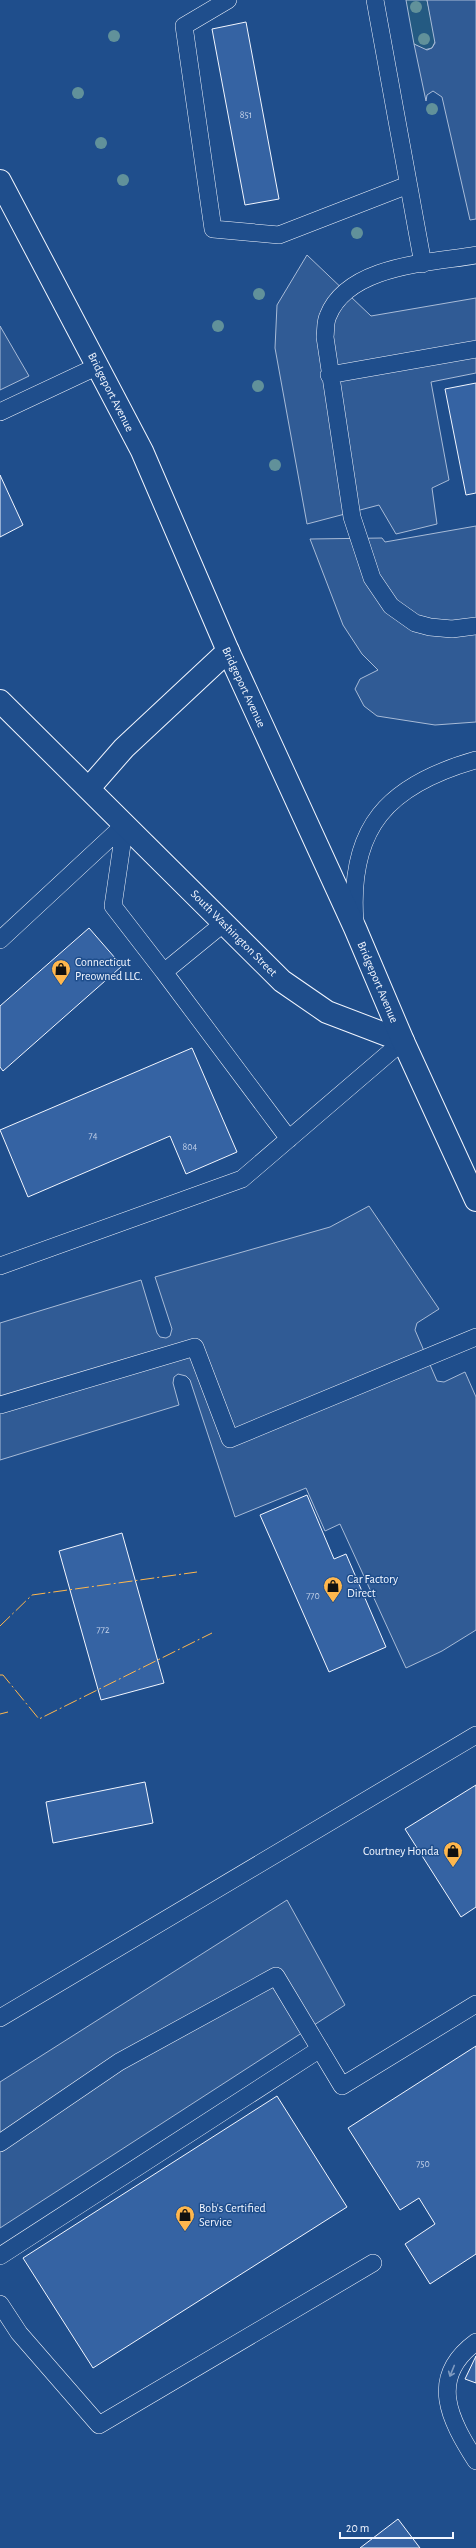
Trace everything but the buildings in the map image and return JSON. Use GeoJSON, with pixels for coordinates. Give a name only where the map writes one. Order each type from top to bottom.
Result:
{"type":"FeatureCollection","features":[{"type":"Feature","properties":{"kind":"main road","name":"Bridgeport Avenue"},"geometry":{"type":"LineString","coordinates":[[0,181],[142,451],[228,651],[355,928],[476,1200]]}},
{"type":"Feature","properties":{"kind":"main road"},"geometry":{"type":"LineString","coordinates":[[89,788],[124,748],[228,651]]}},
{"type":"Feature","properties":{"kind":"main road","name":"South Washington Street"},"geometry":{"type":"LineString","coordinates":[[0,701],[282,981],[327,1012],[404,1041]]}},
{"type":"Feature","properties":{"kind":"lane"},"geometry":{"type":"LineString","coordinates":[[228,0],[184,26],[213,229],[278,235],[408,185]]}},
{"type":"Feature","properties":{"kind":"lane"},"geometry":{"type":"LineString","coordinates":[[375,0],[423,264]]}},
{"type":"Feature","properties":{"kind":"lane"},"geometry":{"type":"LineString","coordinates":[[476,255],[372,274],[336,301],[327,317],[325,337],[329,375],[352,517],[372,578],[391,606],[415,623],[430,627],[452,629],[476,626]]}},
{"type":"Feature","properties":{"kind":"lane"},"geometry":{"type":"LineString","coordinates":[[329,375],[476,349]]}},
{"type":"Feature","properties":{"kind":"lane"},"geometry":{"type":"LineString","coordinates":[[0,412],[98,366]]}},
{"type":"Feature","properties":{"kind":"lane"},"geometry":{"type":"LineString","coordinates":[[355,928],[354,897],[360,857],[370,829],[386,805],[416,783],[442,770],[476,760]]}},
{"type":"Feature","properties":{"kind":"lane"},"geometry":{"type":"LineString","coordinates":[[0,940],[124,824]]}},
{"type":"Feature","properties":{"kind":"lane"},"geometry":{"type":"LineString","coordinates":[[124,824],[113,906],[289,1139]]}},
{"type":"Feature","properties":{"kind":"lane"},"geometry":{"type":"LineString","coordinates":[[164,972],[224,923]]}},
{"type":"Feature","properties":{"kind":"lane"},"geometry":{"type":"LineString","coordinates":[[0,1266],[242,1179],[404,1041]]}},
{"type":"Feature","properties":{"kind":"lane"},"geometry":{"type":"LineString","coordinates":[[0,1405],[195,1347],[230,1439],[476,1337]]}},
{"type":"Feature","properties":{"kind":"lane"},"geometry":{"type":"LineString","coordinates":[[0,2018],[476,1734]]}},
{"type":"Feature","properties":{"kind":"lane"},"geometry":{"type":"LineString","coordinates":[[0,2143],[119,2062],[276,1976],[342,2086],[476,2004]]}},
{"type":"Feature","properties":{"kind":"lane"},"geometry":{"type":"LineString","coordinates":[[0,2256],[320,2050]]}},
{"type":"Feature","properties":{"kind":"lane"},"geometry":{"type":"LineString","coordinates":[[0,2304],[19,2333],[99,2425],[372,2263]]}},
{"type":"Feature","properties":{"kind":"lane"},"geometry":{"type":"LineString","coordinates":[[476,2342],[460,2354],[449,2375],[448,2401],[454,2426],[476,2461]]}},
{"type":"Feature","properties":{"kind":"shaded area"},"geometry":{"type":"Polygon","coordinates":[[[406,0],[427,0],[436,40],[432,48],[424,50],[414,44],[406,0]]]}},
{"type":"Feature","properties":{"kind":"shaded area"},"geometry":{"type":"Polygon","coordinates":[[[427,0],[476,0],[476,219],[470,220],[442,97],[433,91],[427,95],[426,101],[414,44],[427,50],[432,48],[435,43],[427,0]]]}},
{"type":"Feature","properties":{"kind":"shaded area"},"geometry":{"type":"Polygon","coordinates":[[[307,255],[371,316],[476,298],[476,373],[431,382],[449,480],[432,488],[437,524],[396,534],[379,505],[307,524],[275,348],[277,305],[307,255]]]}},
{"type":"Feature","properties":{"kind":"shaded area"},"geometry":{"type":"Polygon","coordinates":[[[0,326],[29,376],[0,390],[0,326]]]}},
{"type":"Feature","properties":{"kind":"shaded area"},"geometry":{"type":"Polygon","coordinates":[[[476,526],[476,722],[435,725],[377,716],[364,706],[355,689],[360,679],[378,670],[362,654],[343,625],[310,539],[382,538],[385,542],[476,526]]]}},
{"type":"Feature","properties":{"kind":"shaded area"},"geometry":{"type":"Polygon","coordinates":[[[369,1206],[439,1309],[417,1323],[415,1330],[437,1381],[444,1382],[465,1372],[476,1397],[476,1630],[442,1651],[406,1668],[340,1524],[325,1531],[306,1488],[235,1517],[190,1380],[186,1376],[178,1374],[174,1377],[173,1383],[179,1405],[0,1460],[0,1323],[141,1280],[157,1333],[160,1337],[166,1338],[170,1336],[172,1329],[155,1277],[330,1227],[369,1206]]]}},
{"type":"Feature","properties":{"kind":"shaded area"},"geometry":{"type":"Polygon","coordinates":[[[287,1900],[345,2005],[0,2228],[0,2082],[287,1900]]]}},
{"type":"Feature","properties":{"kind":"power"},"geometry":{"type":"LineString","coordinates":[[0,1626],[32,1595],[197,1572]]}},
{"type":"Feature","properties":{"kind":"power"},"geometry":{"type":"LineString","coordinates":[[0,1675],[3,1675],[39,1719],[212,1633]]}},
{"type":"Feature","properties":{"kind":"power"},"geometry":{"type":"LineString","coordinates":[[0,1714],[8,1712]]}},
{"type":"Feature","properties":{"kind":"place","name":"Connecticut Preowned LLC."},"geometry":{"type":"Point","coordinates":[61,986]}},
{"type":"Feature","properties":{"kind":"place","name":"Car Factory Direct"},"geometry":{"type":"Point","coordinates":[333,1603]}},
{"type":"Feature","properties":{"kind":"place","name":"Courtney Honda"},"geometry":{"type":"Point","coordinates":[453,1868]}},
{"type":"Feature","properties":{"kind":"place","name":"Bob's Certified Service"},"geometry":{"type":"Point","coordinates":[185,2232]}}]}
